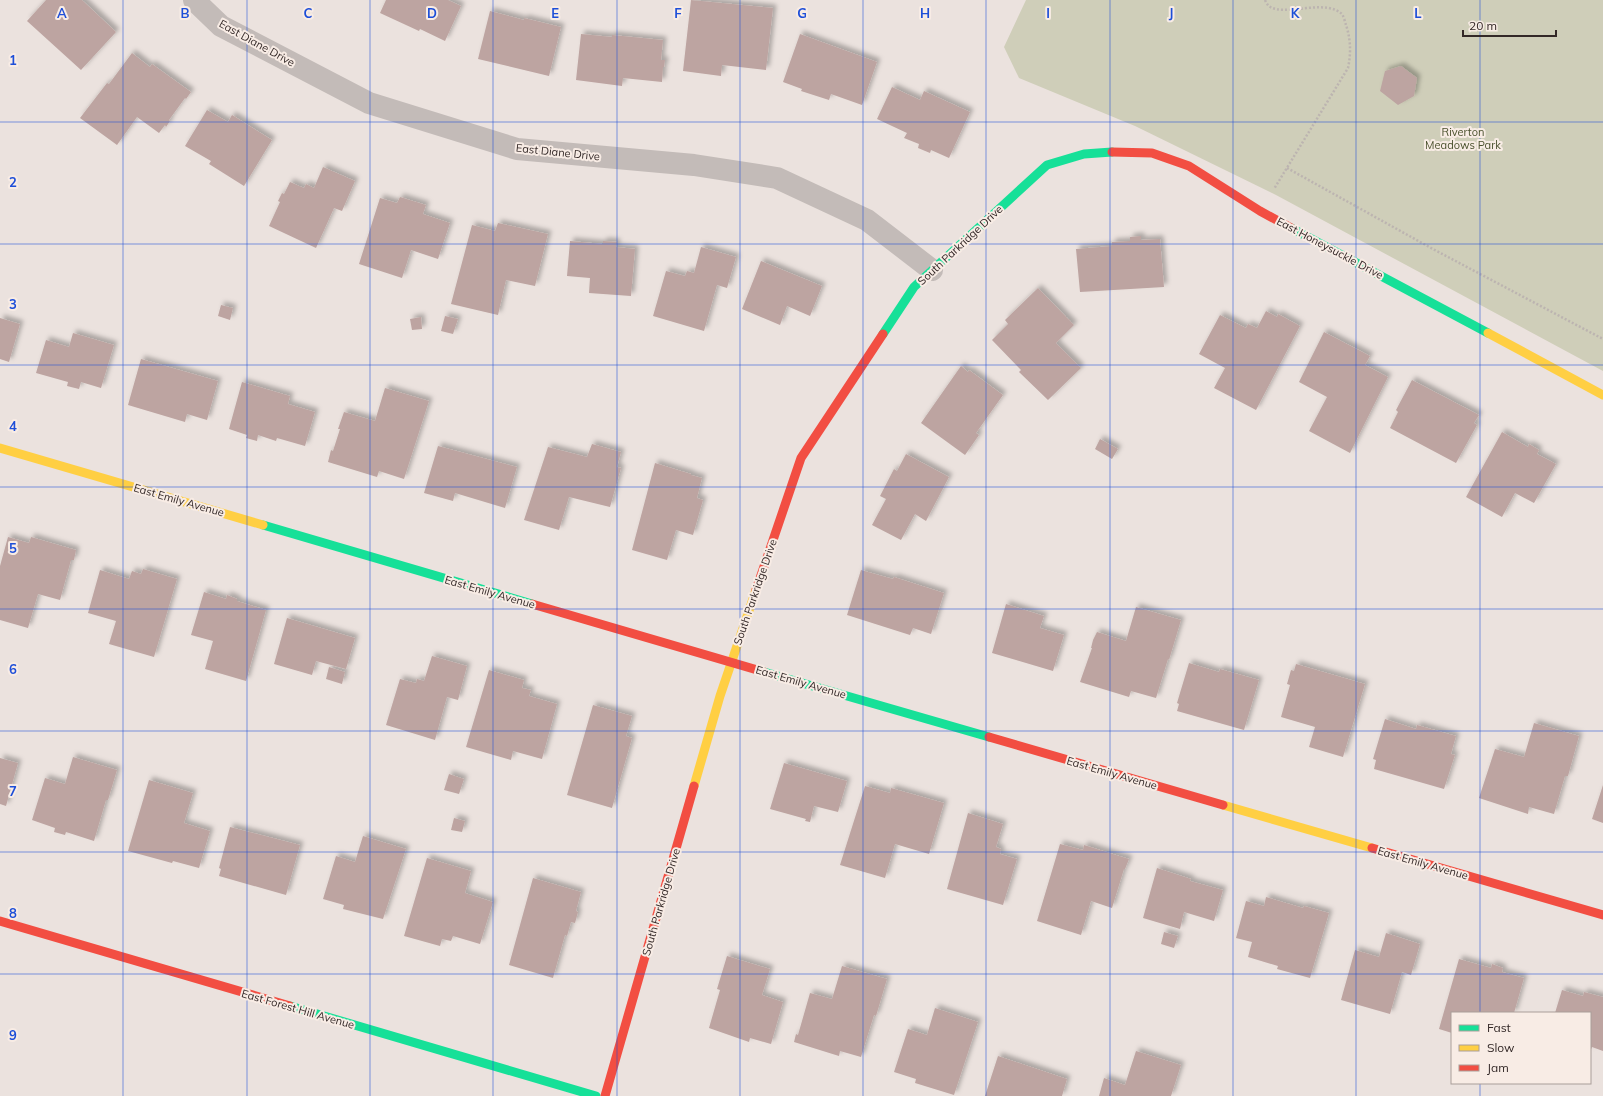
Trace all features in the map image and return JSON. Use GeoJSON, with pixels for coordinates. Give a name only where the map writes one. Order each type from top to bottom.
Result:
{"type":"FeatureCollection","features":[{"type":"Feature","properties":{"kind":"street","name":"East Diane Drive"},"geometry":{"type":"LineString","coordinates":[[194,0],[221,26],[369,103],[517,149],[694,165],[777,178],[867,220],[932,270]]}},
{"type":"Feature","properties":{"kind":"street","name":"East Honeysuckle Drive"},"geometry":{"type":"LineString","coordinates":[[1047,165],[1084,154],[1122,151],[1152,154],[1189,166],[1260,211],[1603,395]]}},
{"type":"Feature","properties":{"kind":"street","name":"South Parkridge Drive"},"geometry":{"type":"LineString","coordinates":[[605,1096],[731,662],[801,458],[914,288],[1047,165]]}},
{"type":"Feature","properties":{"kind":"street","name":"East Emily Avenue"},"geometry":{"type":"LineString","coordinates":[[0,448],[1603,915]]}},
{"type":"Feature","properties":{"kind":"street","name":"East Forest Hill Avenue"},"geometry":{"type":"LineString","coordinates":[[0,921],[596,1096]]}},
{"type":"Feature","properties":{"kind":"path"},"geometry":{"type":"LineString","coordinates":[[1260,211],[1348,68],[1350,57],[1349,35],[1343,15],[1336,9],[1318,5],[1276,10],[1268,6],[1264,0]]}},
{"type":"Feature","properties":{"kind":"path"},"geometry":{"type":"LineString","coordinates":[[1287,168],[1431,248],[1603,339]]}},
{"type":"Feature","properties":{"kind":"green space","name":"Riverton Meadows Park"},"geometry":{"type":"Polygon","coordinates":[[[1026,0],[1603,0],[1603,371],[1276,195],[1135,126],[1019,78],[1004,47],[1026,0]]]}},
{"type":"Feature","properties":{"kind":"building"},"geometry":{"type":"Polygon","coordinates":[[[46,0],[82,0],[116,32],[81,70],[27,21],[46,0]]]}},
{"type":"Feature","properties":{"kind":"building"},"geometry":{"type":"Polygon","coordinates":[[[386,0],[448,0],[461,6],[445,41],[380,13],[386,0]]]}},
{"type":"Feature","properties":{"kind":"building"},"geometry":{"type":"Polygon","coordinates":[[[691,0],[773,8],[766,70],[722,65],[721,76],[683,71],[691,0]]]}},
{"type":"Feature","properties":{"kind":"building"},"geometry":{"type":"Polygon","coordinates":[[[490,11],[524,20],[524,18],[561,27],[549,76],[478,59],[490,11]]]}},
{"type":"Feature","properties":{"kind":"building"},"geometry":{"type":"Polygon","coordinates":[[[581,34],[612,37],[612,35],[663,40],[661,60],[665,60],[662,82],[623,78],[622,86],[576,80],[581,34]]]}},
{"type":"Feature","properties":{"kind":"building"},"geometry":{"type":"Polygon","coordinates":[[[800,34],[877,62],[862,105],[831,94],[829,100],[801,91],[802,89],[783,82],[800,34]]]}},
{"type":"Feature","properties":{"kind":"building"},"geometry":{"type":"Polygon","coordinates":[[[132,53],[150,67],[152,64],[191,92],[169,120],[170,121],[166,127],[165,125],[159,133],[137,117],[117,145],[80,118],[107,83],[109,84],[132,53]]]}},
{"type":"Feature","properties":{"kind":"building"},"geometry":{"type":"Polygon","coordinates":[[[1401,66],[1417,78],[1414,96],[1398,105],[1380,91],[1385,71],[1401,66]]]}},
{"type":"Feature","properties":{"kind":"building"},"geometry":{"type":"Polygon","coordinates":[[[892,87],[920,100],[924,91],[970,112],[949,158],[931,150],[930,153],[918,148],[919,144],[904,138],[907,133],[877,119],[892,87]]]}},
{"type":"Feature","properties":{"kind":"building"},"geometry":{"type":"Polygon","coordinates":[[[207,110],[228,122],[232,115],[272,140],[244,186],[209,164],[211,161],[185,146],[207,110]]]}},
{"type":"Feature","properties":{"kind":"building"},"geometry":{"type":"Polygon","coordinates":[[[323,167],[355,181],[342,211],[334,208],[316,248],[269,226],[280,202],[278,201],[282,193],[284,194],[290,182],[304,188],[306,184],[314,188],[323,167]]]}},
{"type":"Feature","properties":{"kind":"building"},"geometry":{"type":"Polygon","coordinates":[[[400,197],[426,205],[423,214],[450,223],[438,259],[411,250],[402,278],[359,264],[380,198],[397,203],[400,197]]]}},
{"type":"Feature","properties":{"kind":"building"},"geometry":{"type":"Polygon","coordinates":[[[498,223],[548,234],[535,286],[506,280],[498,315],[451,304],[472,225],[495,231],[498,223]]]}},
{"type":"Feature","properties":{"kind":"building"},"geometry":{"type":"Polygon","coordinates":[[[1141,236],[1141,240],[1160,239],[1164,287],[1080,292],[1076,249],[1112,246],[1112,242],[1130,241],[1130,237],[1141,236]]]}},
{"type":"Feature","properties":{"kind":"building"},"geometry":{"type":"Polygon","coordinates":[[[570,241],[603,244],[603,241],[617,242],[616,247],[635,249],[631,296],[589,293],[590,278],[567,276],[570,241]]]}},
{"type":"Feature","properties":{"kind":"building"},"geometry":{"type":"Polygon","coordinates":[[[701,247],[736,257],[727,288],[717,285],[704,331],[653,316],[666,271],[685,276],[687,271],[694,273],[701,247]]]}},
{"type":"Feature","properties":{"kind":"building"},"geometry":{"type":"Polygon","coordinates":[[[761,261],[822,286],[810,316],[787,306],[780,325],[742,309],[761,261]]]}},
{"type":"Feature","properties":{"kind":"building"},"geometry":{"type":"Polygon","coordinates":[[[1038,288],[1074,325],[1056,343],[1081,368],[1048,400],[1019,372],[1021,370],[992,340],[1008,324],[1005,320],[1038,288]]]}},
{"type":"Feature","properties":{"kind":"building"},"geometry":{"type":"Polygon","coordinates":[[[221,305],[233,308],[230,320],[218,316],[221,305]]]}},
{"type":"Feature","properties":{"kind":"building"},"geometry":{"type":"Polygon","coordinates":[[[1266,311],[1277,317],[1278,314],[1300,326],[1256,410],[1214,388],[1225,368],[1199,354],[1220,315],[1246,328],[1248,324],[1257,328],[1266,311]]]}},
{"type":"Feature","properties":{"kind":"building"},"geometry":{"type":"Polygon","coordinates":[[[445,316],[458,319],[453,334],[441,331],[445,316]]]}},
{"type":"Feature","properties":{"kind":"building"},"geometry":{"type":"Polygon","coordinates":[[[421,317],[422,329],[412,330],[410,319],[421,317]]]}},
{"type":"Feature","properties":{"kind":"building"},"geometry":{"type":"Polygon","coordinates":[[[0,318],[20,324],[9,362],[0,359],[0,318]]]}},
{"type":"Feature","properties":{"kind":"building"},"geometry":{"type":"Polygon","coordinates":[[[1324,332],[1370,356],[1365,365],[1388,377],[1350,453],[1309,431],[1327,397],[1299,382],[1324,332]]]}},
{"type":"Feature","properties":{"kind":"building"},"geometry":{"type":"Polygon","coordinates":[[[73,333],[114,345],[101,388],[81,382],[79,389],[67,386],[68,382],[36,373],[46,340],[69,347],[73,333]]]}},
{"type":"Feature","properties":{"kind":"building"},"geometry":{"type":"Polygon","coordinates":[[[141,359],[218,381],[207,420],[187,414],[185,422],[128,405],[141,359]]]}},
{"type":"Feature","properties":{"kind":"building"},"geometry":{"type":"Polygon","coordinates":[[[961,366],[968,372],[969,370],[1003,395],[976,433],[979,435],[965,455],[921,423],[961,366]]]}},
{"type":"Feature","properties":{"kind":"building"},"geometry":{"type":"Polygon","coordinates":[[[1412,380],[1479,415],[1474,423],[1477,425],[1456,463],[1390,428],[1398,412],[1396,410],[1412,380]]]}},
{"type":"Feature","properties":{"kind":"building"},"geometry":{"type":"Polygon","coordinates":[[[242,382],[290,396],[288,404],[315,412],[305,446],[277,438],[276,441],[258,435],[257,441],[246,438],[247,435],[229,429],[242,382]]]}},
{"type":"Feature","properties":{"kind":"building"},"geometry":{"type":"Polygon","coordinates":[[[385,388],[429,401],[404,479],[379,471],[377,477],[328,462],[331,450],[333,451],[344,412],[375,421],[385,388]]]}},
{"type":"Feature","properties":{"kind":"building"},"geometry":{"type":"Polygon","coordinates":[[[1502,432],[1528,447],[1529,444],[1539,450],[1537,454],[1556,464],[1534,503],[1515,493],[1502,517],[1466,497],[1502,432]]]}},
{"type":"Feature","properties":{"kind":"building"},"geometry":{"type":"Polygon","coordinates":[[[1100,439],[1118,449],[1112,459],[1095,449],[1100,439]]]}},
{"type":"Feature","properties":{"kind":"building"},"geometry":{"type":"Polygon","coordinates":[[[592,444],[621,452],[617,467],[621,468],[610,507],[569,497],[559,530],[524,520],[548,447],[587,457],[592,444]]]}},
{"type":"Feature","properties":{"kind":"building"},"geometry":{"type":"Polygon","coordinates":[[[438,446],[517,467],[505,508],[455,493],[453,501],[424,493],[438,446]]]}},
{"type":"Feature","properties":{"kind":"building"},"geometry":{"type":"Polygon","coordinates":[[[906,454],[949,477],[926,521],[915,514],[901,540],[872,525],[886,499],[880,496],[894,469],[897,471],[906,454]]]}},
{"type":"Feature","properties":{"kind":"building"},"geometry":{"type":"Polygon","coordinates":[[[655,463],[702,478],[697,498],[703,500],[693,535],[676,530],[667,560],[632,550],[655,463]]]}},
{"type":"Feature","properties":{"kind":"building"},"geometry":{"type":"Polygon","coordinates":[[[8,537],[29,543],[31,537],[76,550],[74,560],[71,560],[60,600],[38,594],[28,628],[0,620],[0,566],[8,537]]]}},
{"type":"Feature","properties":{"kind":"building"},"geometry":{"type":"Polygon","coordinates":[[[143,569],[177,579],[154,657],[109,644],[116,621],[88,613],[100,570],[129,579],[132,571],[141,574],[143,569]]]}},
{"type":"Feature","properties":{"kind":"building"},"geometry":{"type":"Polygon","coordinates":[[[861,570],[893,579],[894,577],[944,593],[931,634],[913,628],[910,635],[847,615],[861,570]]]}},
{"type":"Feature","properties":{"kind":"building"},"geometry":{"type":"Polygon","coordinates":[[[204,592],[226,599],[227,595],[237,599],[237,601],[266,610],[246,681],[205,669],[213,641],[191,635],[204,592]]]}},
{"type":"Feature","properties":{"kind":"building"},"geometry":{"type":"Polygon","coordinates":[[[1006,604],[1044,616],[1040,628],[1064,635],[1053,671],[992,653],[1006,604]]]}},
{"type":"Feature","properties":{"kind":"building"},"geometry":{"type":"Polygon","coordinates":[[[1136,607],[1181,620],[1156,698],[1131,691],[1129,697],[1080,682],[1092,648],[1093,640],[1097,632],[1126,641],[1136,607]]]}},
{"type":"Feature","properties":{"kind":"building"},"geometry":{"type":"Polygon","coordinates":[[[287,618],[355,638],[346,669],[316,661],[312,675],[274,664],[287,618]]]}},
{"type":"Feature","properties":{"kind":"building"},"geometry":{"type":"Polygon","coordinates":[[[432,656],[467,666],[458,700],[447,697],[435,740],[386,725],[400,679],[416,683],[417,679],[424,681],[432,656]]]}},
{"type":"Feature","properties":{"kind":"building"},"geometry":{"type":"Polygon","coordinates":[[[1189,663],[1219,672],[1220,669],[1259,680],[1244,730],[1177,711],[1179,704],[1177,703],[1189,663]]]}},
{"type":"Feature","properties":{"kind":"building"},"geometry":{"type":"Polygon","coordinates":[[[1296,664],[1365,684],[1343,757],[1309,747],[1315,727],[1281,717],[1290,685],[1287,684],[1291,670],[1294,671],[1296,664]]]}},
{"type":"Feature","properties":{"kind":"building"},"geometry":{"type":"Polygon","coordinates":[[[329,667],[345,672],[342,684],[326,679],[329,667]]]}},
{"type":"Feature","properties":{"kind":"building"},"geometry":{"type":"Polygon","coordinates":[[[489,670],[524,680],[522,688],[531,690],[529,696],[557,704],[542,759],[513,751],[511,760],[466,747],[489,670]]]}},
{"type":"Feature","properties":{"kind":"building"},"geometry":{"type":"Polygon","coordinates":[[[593,705],[632,716],[626,736],[632,738],[612,808],[567,795],[593,705]]]}},
{"type":"Feature","properties":{"kind":"building"},"geometry":{"type":"Polygon","coordinates":[[[1385,719],[1416,729],[1417,725],[1456,736],[1451,754],[1455,755],[1444,789],[1374,769],[1376,760],[1373,759],[1385,719]]]}},
{"type":"Feature","properties":{"kind":"building"},"geometry":{"type":"Polygon","coordinates":[[[1534,723],[1579,736],[1568,776],[1565,776],[1554,814],[1529,807],[1528,814],[1479,798],[1495,749],[1524,757],[1534,723]]]}},
{"type":"Feature","properties":{"kind":"building"},"geometry":{"type":"Polygon","coordinates":[[[73,757],[117,770],[108,800],[106,800],[94,841],[66,832],[65,835],[54,832],[55,828],[32,820],[45,778],[65,784],[73,757]]]}},
{"type":"Feature","properties":{"kind":"building"},"geometry":{"type":"Polygon","coordinates":[[[0,758],[18,763],[6,806],[0,804],[0,758]]]}},
{"type":"Feature","properties":{"kind":"building"},"geometry":{"type":"Polygon","coordinates":[[[784,763],[847,781],[838,812],[814,806],[810,822],[805,821],[806,819],[770,809],[784,763]]]}},
{"type":"Feature","properties":{"kind":"building"},"geometry":{"type":"Polygon","coordinates":[[[449,774],[464,779],[459,794],[444,790],[449,774]]]}},
{"type":"Feature","properties":{"kind":"building"},"geometry":{"type":"Polygon","coordinates":[[[149,780],[193,793],[184,823],[210,831],[199,868],[173,861],[172,863],[128,851],[149,780]]]}},
{"type":"Feature","properties":{"kind":"building"},"geometry":{"type":"Polygon","coordinates":[[[1603,785],[1603,823],[1592,819],[1603,785]]]}},
{"type":"Feature","properties":{"kind":"building"},"geometry":{"type":"Polygon","coordinates":[[[865,786],[890,793],[891,788],[944,803],[929,854],[895,844],[885,878],[840,865],[865,786]]]}},
{"type":"Feature","properties":{"kind":"building"},"geometry":{"type":"Polygon","coordinates":[[[968,813],[1003,824],[996,847],[1001,849],[1000,854],[1017,859],[1003,905],[947,889],[968,813]]]}},
{"type":"Feature","properties":{"kind":"building"},"geometry":{"type":"Polygon","coordinates":[[[454,818],[465,821],[462,832],[451,830],[454,818]]]}},
{"type":"Feature","properties":{"kind":"building"},"geometry":{"type":"Polygon","coordinates":[[[230,827],[300,845],[286,895],[219,876],[221,869],[219,868],[230,827]]]}},
{"type":"Feature","properties":{"kind":"building"},"geometry":{"type":"Polygon","coordinates":[[[363,836],[406,849],[383,919],[343,909],[344,905],[323,899],[336,856],[355,862],[363,836]]]}},
{"type":"Feature","properties":{"kind":"building"},"geometry":{"type":"Polygon","coordinates":[[[1060,844],[1083,850],[1084,845],[1129,859],[1124,869],[1112,908],[1091,901],[1081,935],[1037,921],[1060,844]]]}},
{"type":"Feature","properties":{"kind":"building"},"geometry":{"type":"Polygon","coordinates":[[[427,858],[471,871],[465,893],[493,902],[480,944],[453,936],[451,941],[442,939],[440,946],[404,936],[427,858]]]}},
{"type":"Feature","properties":{"kind":"building"},"geometry":{"type":"Polygon","coordinates":[[[1157,868],[1191,879],[1190,881],[1223,890],[1214,921],[1184,912],[1180,929],[1143,918],[1157,868]]]}},
{"type":"Feature","properties":{"kind":"building"},"geometry":{"type":"Polygon","coordinates":[[[533,878],[581,892],[576,911],[578,912],[575,923],[571,922],[567,936],[565,935],[553,978],[509,965],[533,878]]]}},
{"type":"Feature","properties":{"kind":"building"},"geometry":{"type":"Polygon","coordinates":[[[1266,897],[1303,908],[1304,906],[1329,913],[1310,978],[1277,969],[1278,966],[1248,957],[1252,942],[1236,938],[1246,901],[1264,906],[1266,897]]]}},
{"type":"Feature","properties":{"kind":"building"},"geometry":{"type":"Polygon","coordinates":[[[1164,932],[1178,936],[1174,948],[1161,944],[1164,932]]]}},
{"type":"Feature","properties":{"kind":"building"},"geometry":{"type":"Polygon","coordinates":[[[1386,933],[1420,944],[1411,975],[1402,972],[1390,1014],[1341,1000],[1355,950],[1379,957],[1386,933]]]}},
{"type":"Feature","properties":{"kind":"building"},"geometry":{"type":"Polygon","coordinates":[[[727,956],[770,969],[762,995],[783,1002],[771,1044],[750,1038],[749,1042],[709,1028],[720,990],[717,989],[727,956]]]}},
{"type":"Feature","properties":{"kind":"building"},"geometry":{"type":"Polygon","coordinates":[[[1459,959],[1491,968],[1492,964],[1503,968],[1502,972],[1524,978],[1514,1012],[1451,1012],[1451,1033],[1439,1029],[1459,959]]]}},
{"type":"Feature","properties":{"kind":"building"},"geometry":{"type":"Polygon","coordinates":[[[842,966],[887,979],[876,1016],[874,1015],[861,1057],[840,1051],[839,1056],[794,1042],[796,1034],[798,1035],[810,993],[832,999],[842,966]]]}},
{"type":"Feature","properties":{"kind":"building"},"geometry":{"type":"Polygon","coordinates":[[[1562,990],[1583,996],[1584,992],[1603,997],[1603,1051],[1592,1047],[1591,1050],[1591,1012],[1555,1012],[1562,990]]]}},
{"type":"Feature","properties":{"kind":"building"},"geometry":{"type":"Polygon","coordinates":[[[935,1008],[978,1022],[954,1095],[915,1083],[916,1079],[894,1072],[908,1029],[927,1035],[935,1008]]]}},
{"type":"Feature","properties":{"kind":"building"},"geometry":{"type":"Polygon","coordinates":[[[1136,1051],[1181,1065],[1171,1096],[1099,1096],[1104,1078],[1125,1085],[1136,1051]]]}},
{"type":"Feature","properties":{"kind":"building"},"geometry":{"type":"Polygon","coordinates":[[[998,1056],[1067,1079],[1062,1096],[985,1096],[998,1056]]]}},
{"type":"Feature","properties":{"kind":"traffic: fast"},"geometry":{"type":"LineString","coordinates":[[883,334],[914,287],[1047,165],[1084,154],[1112,152]]}},
{"type":"Feature","properties":{"kind":"traffic: fast"},"geometry":{"type":"LineString","coordinates":[[1291,228],[1488,333]]}},
{"type":"Feature","properties":{"kind":"traffic: fast"},"geometry":{"type":"LineString","coordinates":[[263,525],[532,604]]}},
{"type":"Feature","properties":{"kind":"traffic: fast"},"geometry":{"type":"LineString","coordinates":[[764,672],[989,737]]}},
{"type":"Feature","properties":{"kind":"traffic: fast"},"geometry":{"type":"LineString","coordinates":[[290,1006],[596,1096]]}},
{"type":"Feature","properties":{"kind":"traffic: slow"},"geometry":{"type":"LineString","coordinates":[[1488,333],[1603,395]]}},
{"type":"Feature","properties":{"kind":"traffic: slow"},"geometry":{"type":"LineString","coordinates":[[0,448],[263,525]]}},
{"type":"Feature","properties":{"kind":"traffic: slow"},"geometry":{"type":"LineString","coordinates":[[694,786],[720,696],[756,590]]}},
{"type":"Feature","properties":{"kind":"traffic: slow"},"geometry":{"type":"LineString","coordinates":[[1223,805],[1372,848]]}},
{"type":"Feature","properties":{"kind":"traffic: jam"},"geometry":{"type":"LineString","coordinates":[[1112,152],[1152,153],[1189,166],[1260,211],[1291,228]]}},
{"type":"Feature","properties":{"kind":"traffic: jam"},"geometry":{"type":"LineString","coordinates":[[756,590],[801,458],[883,334]]}},
{"type":"Feature","properties":{"kind":"traffic: jam"},"geometry":{"type":"LineString","coordinates":[[532,604],[764,672]]}},
{"type":"Feature","properties":{"kind":"traffic: jam"},"geometry":{"type":"LineString","coordinates":[[989,737],[1223,805]]}},
{"type":"Feature","properties":{"kind":"traffic: jam"},"geometry":{"type":"LineString","coordinates":[[605,1096],[694,786]]}},
{"type":"Feature","properties":{"kind":"traffic: jam"},"geometry":{"type":"LineString","coordinates":[[1372,848],[1603,915]]}},
{"type":"Feature","properties":{"kind":"traffic: jam"},"geometry":{"type":"LineString","coordinates":[[0,921],[290,1006]]}}]}
